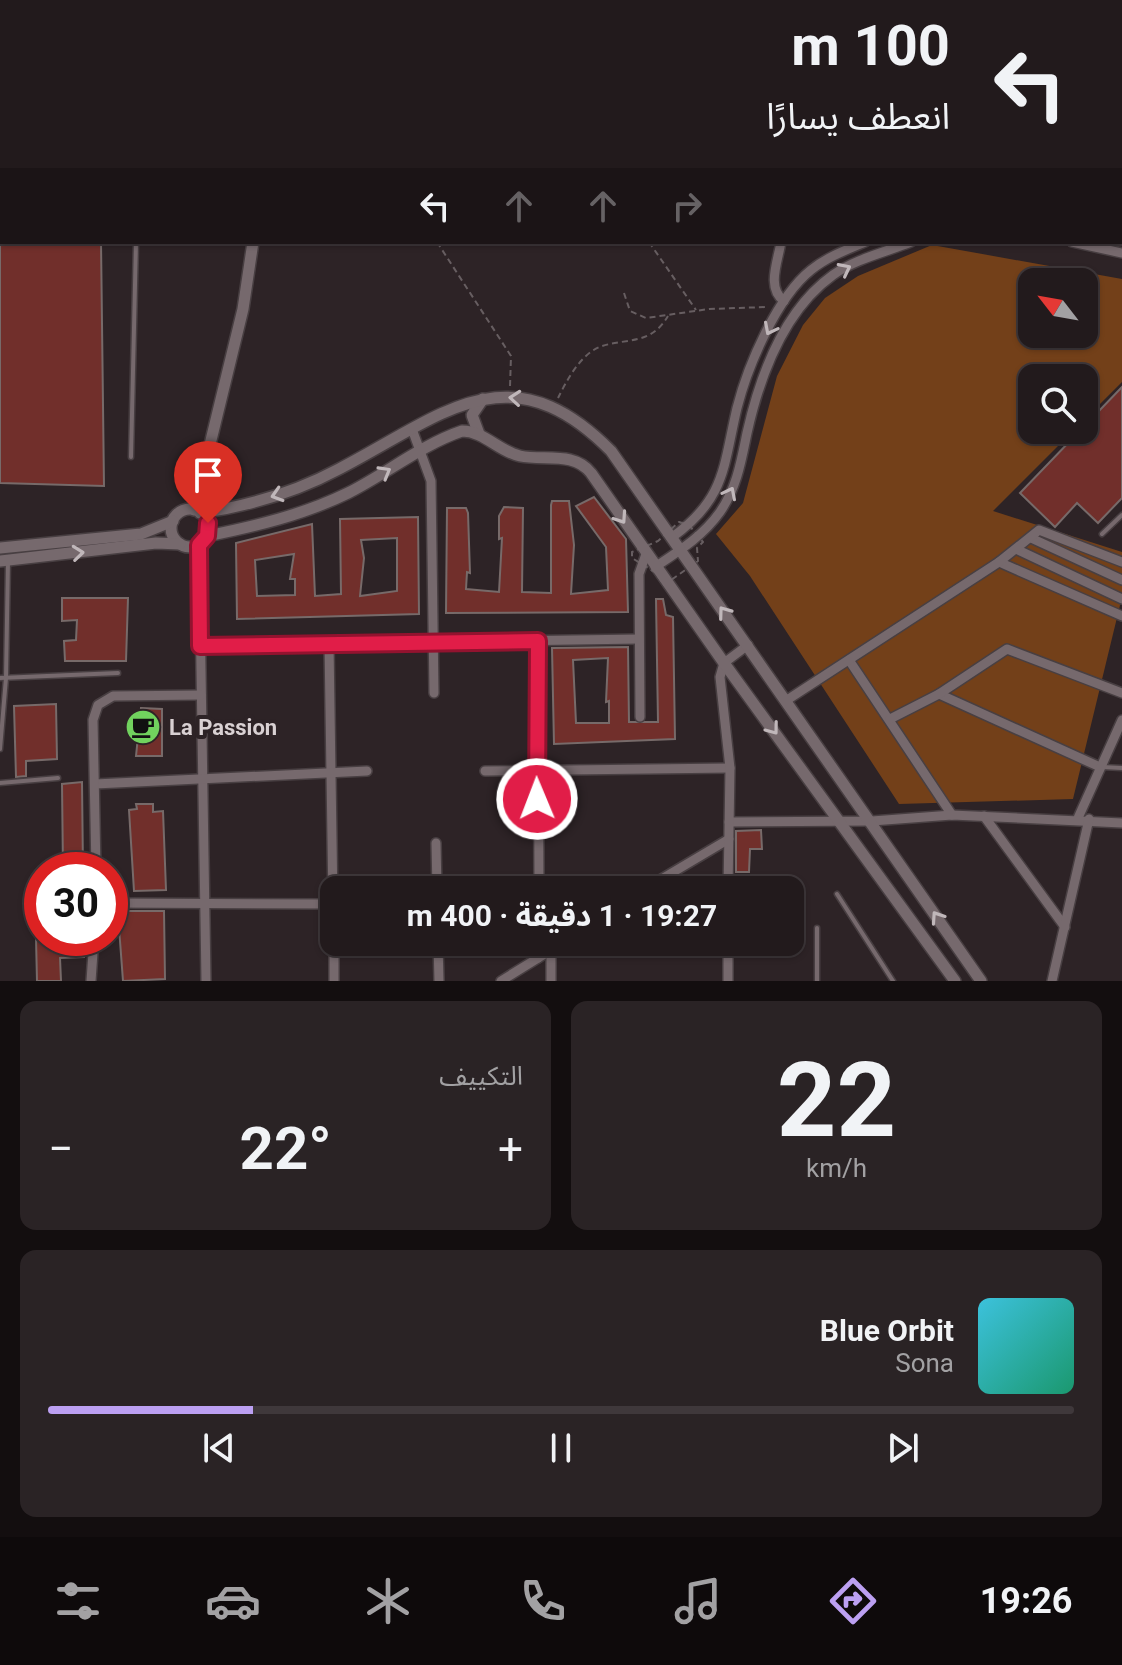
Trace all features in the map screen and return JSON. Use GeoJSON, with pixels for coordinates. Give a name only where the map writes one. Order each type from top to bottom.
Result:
{"type":"FeatureCollection","features":[{"type":"Feature","properties":{"kind":"street"},"geometry":{"type":"LineString","coordinates":[[197,511],[243,309],[253,244]]}},
{"type":"Feature","properties":{"kind":"street"},"geometry":{"type":"LineString","coordinates":[[781,244],[774,285],[782,304]]}},
{"type":"Feature","properties":{"kind":"street"},"geometry":{"type":"LineString","coordinates":[[671,538],[697,517],[717,486],[728,461],[746,380],[782,304],[818,264],[861,244]]}},
{"type":"Feature","properties":{"kind":"street"},"geometry":{"type":"LineString","coordinates":[[655,567],[705,531],[734,488],[762,384],[784,331],[798,309],[815,290],[845,268],[906,244]]}},
{"type":"Feature","properties":{"kind":"street"},"geometry":{"type":"LineString","coordinates":[[1081,244],[1122,253]]}},
{"type":"Feature","properties":{"kind":"street"},"geometry":{"type":"LineString","coordinates":[[0,548],[141,534],[173,521],[182,512],[285,493],[336,471],[456,406],[483,399],[509,397],[554,406],[576,418],[611,451],[981,981]]}},
{"type":"Feature","properties":{"kind":"street"},"geometry":{"type":"LineString","coordinates":[[479,434],[472,415],[483,399]]}},
{"type":"Feature","properties":{"kind":"street"},"geometry":{"type":"LineString","coordinates":[[412,429],[432,492],[434,693]]}},
{"type":"Feature","properties":{"kind":"street"},"geometry":{"type":"LineString","coordinates":[[206,981],[199,545],[207,536],[269,523],[348,493],[462,431],[479,434],[513,454],[532,459],[572,459],[586,466],[655,567],[955,981]]}},
{"type":"Feature","properties":{"kind":"street"},"geometry":{"type":"LineString","coordinates":[[197,511],[208,523],[207,536]]}},
{"type":"Feature","properties":{"kind":"street"},"geometry":{"type":"LineString","coordinates":[[173,521],[172,534],[180,544]]}},
{"type":"Feature","properties":{"kind":"street"},"geometry":{"type":"LineString","coordinates":[[787,700],[999,562],[1039,530],[1122,562]]}},
{"type":"Feature","properties":{"kind":"street"},"geometry":{"type":"LineString","coordinates":[[1031,538],[1122,580]]}},
{"type":"Feature","properties":{"kind":"street"},"geometry":{"type":"LineString","coordinates":[[4,561],[156,543],[199,545]]}},
{"type":"Feature","properties":{"kind":"street"},"geometry":{"type":"LineString","coordinates":[[1016,549],[1122,599]]}},
{"type":"Feature","properties":{"kind":"street"},"geometry":{"type":"LineString","coordinates":[[640,717],[640,568],[646,554]]}},
{"type":"Feature","properties":{"kind":"street"},"geometry":{"type":"LineString","coordinates":[[999,562],[1122,616]]}},
{"type":"Feature","properties":{"kind":"street"},"geometry":{"type":"LineString","coordinates":[[200,646],[639,639]]}},
{"type":"Feature","properties":{"kind":"street"},"geometry":{"type":"LineString","coordinates":[[538,641],[539,876]]}},
{"type":"Feature","properties":{"kind":"street"},"geometry":{"type":"LineString","coordinates":[[329,644],[334,876]]}},
{"type":"Feature","properties":{"kind":"street"},"geometry":{"type":"LineString","coordinates":[[728,876],[730,768],[720,685],[724,663],[748,645]]}},
{"type":"Feature","properties":{"kind":"street"},"geometry":{"type":"LineString","coordinates":[[890,719],[939,694],[1007,649],[1122,693]]}},
{"type":"Feature","properties":{"kind":"street"},"geometry":{"type":"LineString","coordinates":[[849,660],[952,815]]}},
{"type":"Feature","properties":{"kind":"street"},"geometry":{"type":"LineString","coordinates":[[939,694],[1100,767]]}},
{"type":"Feature","properties":{"kind":"street"},"geometry":{"type":"LineString","coordinates":[[96,852],[93,720],[102,701],[113,696],[201,695]]}},
{"type":"Feature","properties":{"kind":"street"},"geometry":{"type":"LineString","coordinates":[[1052,981],[1065,927],[1083,819],[1100,767],[1119,735],[1122,720]]}},
{"type":"Feature","properties":{"kind":"street"},"geometry":{"type":"LineString","coordinates":[[485,771],[730,768]]}},
{"type":"Feature","properties":{"kind":"street"},"geometry":{"type":"LineString","coordinates":[[95,784],[367,771]]}},
{"type":"Feature","properties":{"kind":"street"},"geometry":{"type":"LineString","coordinates":[[729,822],[872,821],[952,815],[1122,823]]}},
{"type":"Feature","properties":{"kind":"street"},"geometry":{"type":"LineString","coordinates":[[984,816],[1065,927]]}},
{"type":"Feature","properties":{"kind":"street"},"geometry":{"type":"LineString","coordinates":[[667,876],[729,839]]}},
{"type":"Feature","properties":{"kind":"street"},"geometry":{"type":"LineString","coordinates":[[436,843],[437,876]]}},
{"type":"Feature","properties":{"kind":"street"},"geometry":{"type":"LineString","coordinates":[[128,903],[320,904]]}},
{"type":"Feature","properties":{"kind":"street"},"geometry":{"type":"LineString","coordinates":[[91,981],[93,956]]}},
{"type":"Feature","properties":{"kind":"street"},"geometry":{"type":"LineString","coordinates":[[334,956],[334,981]]}},
{"type":"Feature","properties":{"kind":"street"},"geometry":{"type":"LineString","coordinates":[[438,956],[439,981]]}},
{"type":"Feature","properties":{"kind":"street"},"geometry":{"type":"LineString","coordinates":[[501,981],[541,956]]}},
{"type":"Feature","properties":{"kind":"street"},"geometry":{"type":"LineString","coordinates":[[551,956],[551,981]]}},
{"type":"Feature","properties":{"kind":"street"},"geometry":{"type":"LineString","coordinates":[[728,956],[728,981]]}},
{"type":"Feature","properties":{"kind":"lane"},"geometry":{"type":"LineString","coordinates":[[131,457],[136,244]]}},
{"type":"Feature","properties":{"kind":"lane"},"geometry":{"type":"LineString","coordinates":[[1102,534],[1122,515]]}},
{"type":"Feature","properties":{"kind":"lane"},"geometry":{"type":"LineString","coordinates":[[0,749],[4,561]]}},
{"type":"Feature","properties":{"kind":"lane"},"geometry":{"type":"LineString","coordinates":[[3,678],[118,673]]}},
{"type":"Feature","properties":{"kind":"lane"},"geometry":{"type":"LineString","coordinates":[[1100,767],[1122,768]]}},
{"type":"Feature","properties":{"kind":"lane"},"geometry":{"type":"LineString","coordinates":[[0,783],[58,778]]}},
{"type":"Feature","properties":{"kind":"lane"},"geometry":{"type":"LineString","coordinates":[[837,894],[893,981]]}},
{"type":"Feature","properties":{"kind":"lane"},"geometry":{"type":"LineString","coordinates":[[817,928],[817,981]]}},
{"type":"Feature","properties":{"kind":"path"},"geometry":{"type":"LineString","coordinates":[[438,244],[511,356],[509,397]]}},
{"type":"Feature","properties":{"kind":"path"},"geometry":{"type":"LineString","coordinates":[[650,244],[697,310]]}},
{"type":"Feature","properties":{"kind":"path"},"geometry":{"type":"LineString","coordinates":[[624,293],[627,308],[635,315],[646,318],[697,310],[782,304]]}},
{"type":"Feature","properties":{"kind":"path"},"geometry":{"type":"LineString","coordinates":[[554,406],[566,383],[589,353],[603,346],[625,344],[647,335],[662,325],[668,315]]}},
{"type":"Feature","properties":{"kind":"shaded area"},"geometry":{"type":"Polygon","coordinates":[[[932,245],[1061,268],[1018,268],[1018,348],[1098,348],[1098,275],[1122,279],[1122,382],[1098,406],[1098,364],[1018,364],[1018,444],[1060,444],[993,511],[1122,552],[1122,597],[1073,799],[899,804],[750,576],[716,534],[743,503],[777,376],[803,325],[825,298],[858,276],[932,245]]]}},
{"type":"Feature","properties":{"kind":"building"},"geometry":{"type":"Polygon","coordinates":[[[0,244],[101,244],[104,486],[0,483],[0,244]]]}},
{"type":"Feature","properties":{"kind":"building"},"geometry":{"type":"Polygon","coordinates":[[[1122,387],[1122,498],[1098,523],[1077,503],[1055,527],[1020,493],[1067,444],[1098,444],[1098,412],[1122,387]]]}},
{"type":"Feature","properties":{"kind":"building"},"geometry":{"type":"Polygon","coordinates":[[[594,497],[626,539],[628,612],[446,613],[447,508],[466,508],[468,513],[470,573],[467,572],[466,589],[499,592],[502,538],[499,539],[499,516],[504,507],[523,508],[522,592],[551,593],[551,505],[552,501],[569,501],[574,545],[571,594],[608,590],[606,547],[576,506],[594,497]]]}},
{"type":"Feature","properties":{"kind":"building"},"geometry":{"type":"Polygon","coordinates":[[[418,517],[419,614],[237,619],[236,543],[312,524],[315,596],[341,594],[340,519],[418,517]],[[397,538],[361,540],[364,558],[360,596],[397,591],[397,538]],[[294,554],[255,560],[257,596],[295,595],[295,579],[290,579],[294,554]]]}},
{"type":"Feature","properties":{"kind":"building"},"geometry":{"type":"Polygon","coordinates":[[[62,598],[128,598],[126,661],[65,661],[64,641],[76,640],[77,620],[62,621],[62,598]]]}},
{"type":"Feature","properties":{"kind":"building"},"geometry":{"type":"Polygon","coordinates":[[[656,599],[663,599],[666,615],[673,617],[675,739],[554,744],[552,648],[628,647],[629,722],[658,722],[656,599]],[[608,658],[573,660],[576,723],[609,723],[609,701],[606,702],[608,658]]]}},
{"type":"Feature","properties":{"kind":"building"},"geometry":{"type":"Polygon","coordinates":[[[56,704],[57,759],[26,761],[26,776],[16,777],[14,706],[56,704]]]}},
{"type":"Feature","properties":{"kind":"building"},"geometry":{"type":"Polygon","coordinates":[[[141,708],[162,709],[162,756],[136,756],[141,708]]]}},
{"type":"Feature","properties":{"kind":"building"},"geometry":{"type":"Polygon","coordinates":[[[82,782],[83,852],[63,852],[62,784],[82,782]]]}},
{"type":"Feature","properties":{"kind":"building"},"geometry":{"type":"Polygon","coordinates":[[[136,804],[153,804],[153,812],[163,811],[166,890],[134,891],[129,810],[137,809],[136,804]]]}},
{"type":"Feature","properties":{"kind":"building"},"geometry":{"type":"Polygon","coordinates":[[[761,830],[762,849],[750,849],[749,872],[736,872],[736,831],[761,830]]]}},
{"type":"Feature","properties":{"kind":"building"},"geometry":{"type":"Polygon","coordinates":[[[128,911],[164,911],[165,979],[123,981],[121,956],[128,956],[128,911]]]}},
{"type":"Feature","properties":{"kind":"building"},"geometry":{"type":"Polygon","coordinates":[[[36,956],[84,956],[60,958],[61,981],[37,981],[36,956]]]}},
{"type":"Feature","properties":{"kind":"place","name":"La Passion"},"geometry":{"type":"Point","coordinates":[143,727]}},
{"type":"Feature","properties":{"kind":"route"},"geometry":{"type":"LineString","coordinates":[[208,523],[207,536],[199,545],[200,646],[538,641],[537,799]]}}]}
